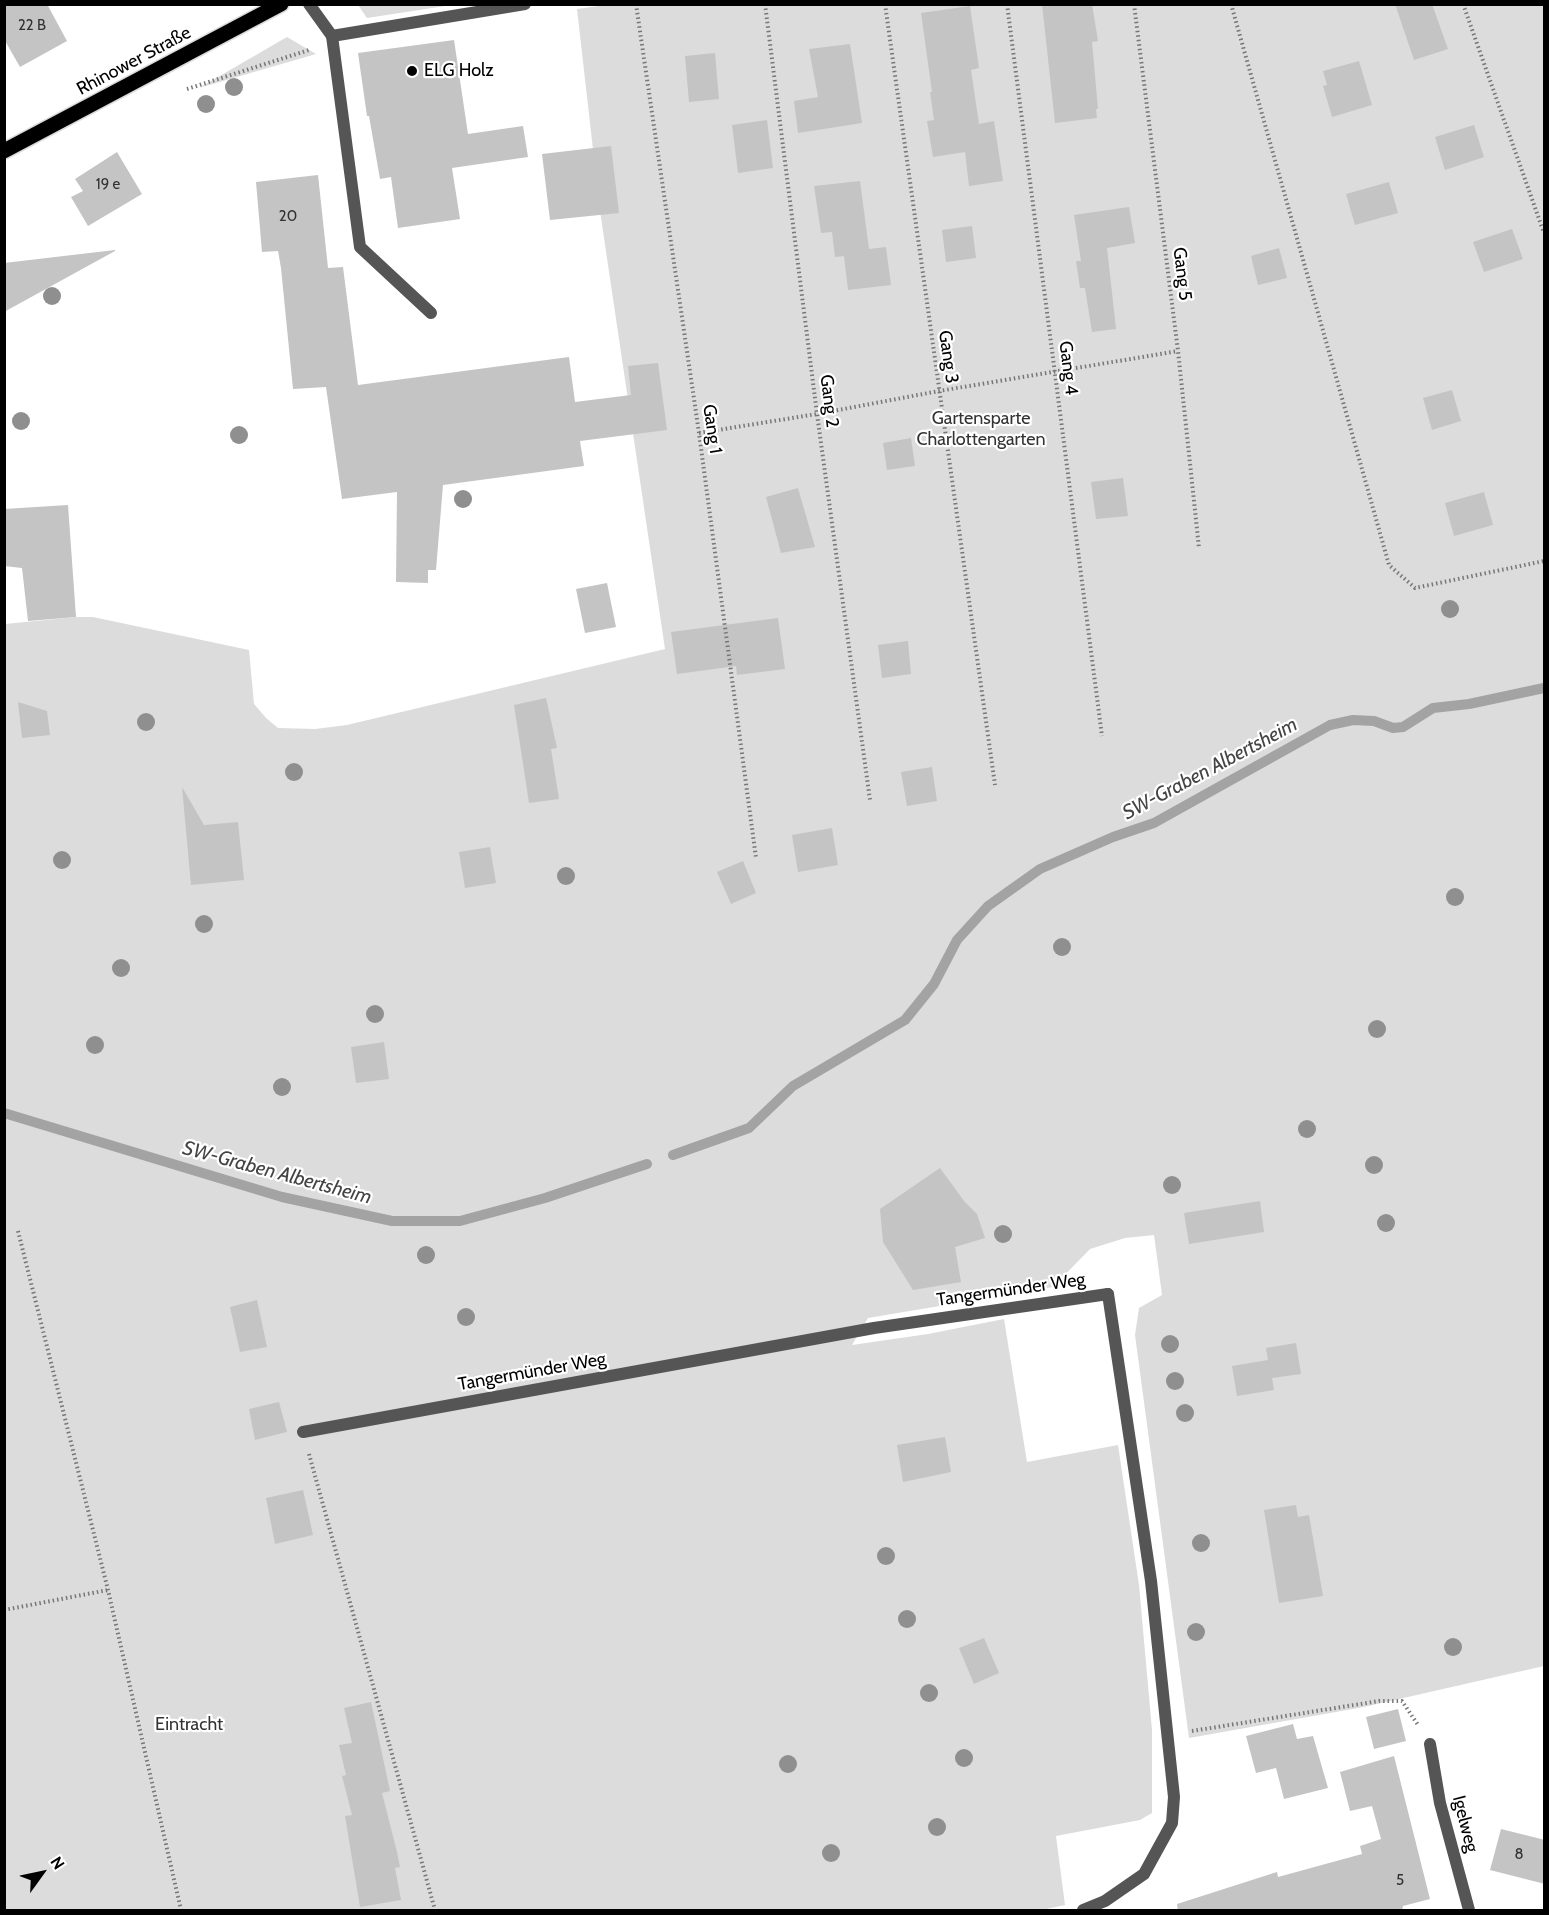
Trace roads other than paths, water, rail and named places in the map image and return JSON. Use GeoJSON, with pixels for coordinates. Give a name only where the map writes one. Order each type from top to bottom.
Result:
{"type":"FeatureCollection","features":[{"type":"Feature","properties":{"kind":"main road","name":"Rhinower Straße"},"geometry":{"type":"LineString","coordinates":[[4,150],[281,4]]}},
{"type":"Feature","properties":{"kind":"street"},"geometry":{"type":"LineString","coordinates":[[309,4],[332,36],[360,247],[431,313]]}},
{"type":"Feature","properties":{"kind":"street"},"geometry":{"type":"LineString","coordinates":[[332,36],[525,4]]}},
{"type":"Feature","properties":{"kind":"street","name":"Tangermünder Weg"},"geometry":{"type":"LineString","coordinates":[[303,1432],[874,1328],[1108,1294],[1151,1581],[1174,1797],[1172,1823],[1144,1874],[1105,1901],[1083,1911]]}},
{"type":"Feature","properties":{"kind":"street","name":"Igelweg"},"geometry":{"type":"LineString","coordinates":[[1430,1744],[1440,1803],[1469,1911]]}},
{"type":"Feature","properties":{"kind":"waterway","name":"SW-Graben Albertsheim"},"geometry":{"type":"LineString","coordinates":[[673,1155],[749,1128],[793,1086],[905,1020],[934,984],[957,940],[988,906],[1040,869],[1113,837],[1154,823],[1330,725],[1353,720],[1374,721],[1393,728],[1403,727],[1433,708],[1469,704],[1544,688]]}},
{"type":"Feature","properties":{"kind":"waterway","name":"SW-Graben Albertsheim"},"geometry":{"type":"LineString","coordinates":[[4,1113],[282,1197],[392,1221],[460,1221],[545,1198],[647,1164]]}},
{"type":"Feature","properties":{"kind":"place","name":"ELG Holz"},"geometry":{"type":"Point","coordinates":[412,71]}},
{"type":"Feature","properties":{"kind":"park label","name":"Gartensparte Charlottengarten"},"geometry":{"type":"Point","coordinates":[981,429]}},
{"type":"Feature","properties":{"kind":"park label","name":"Eintracht"},"geometry":{"type":"Point","coordinates":[189,1725]}}]}
